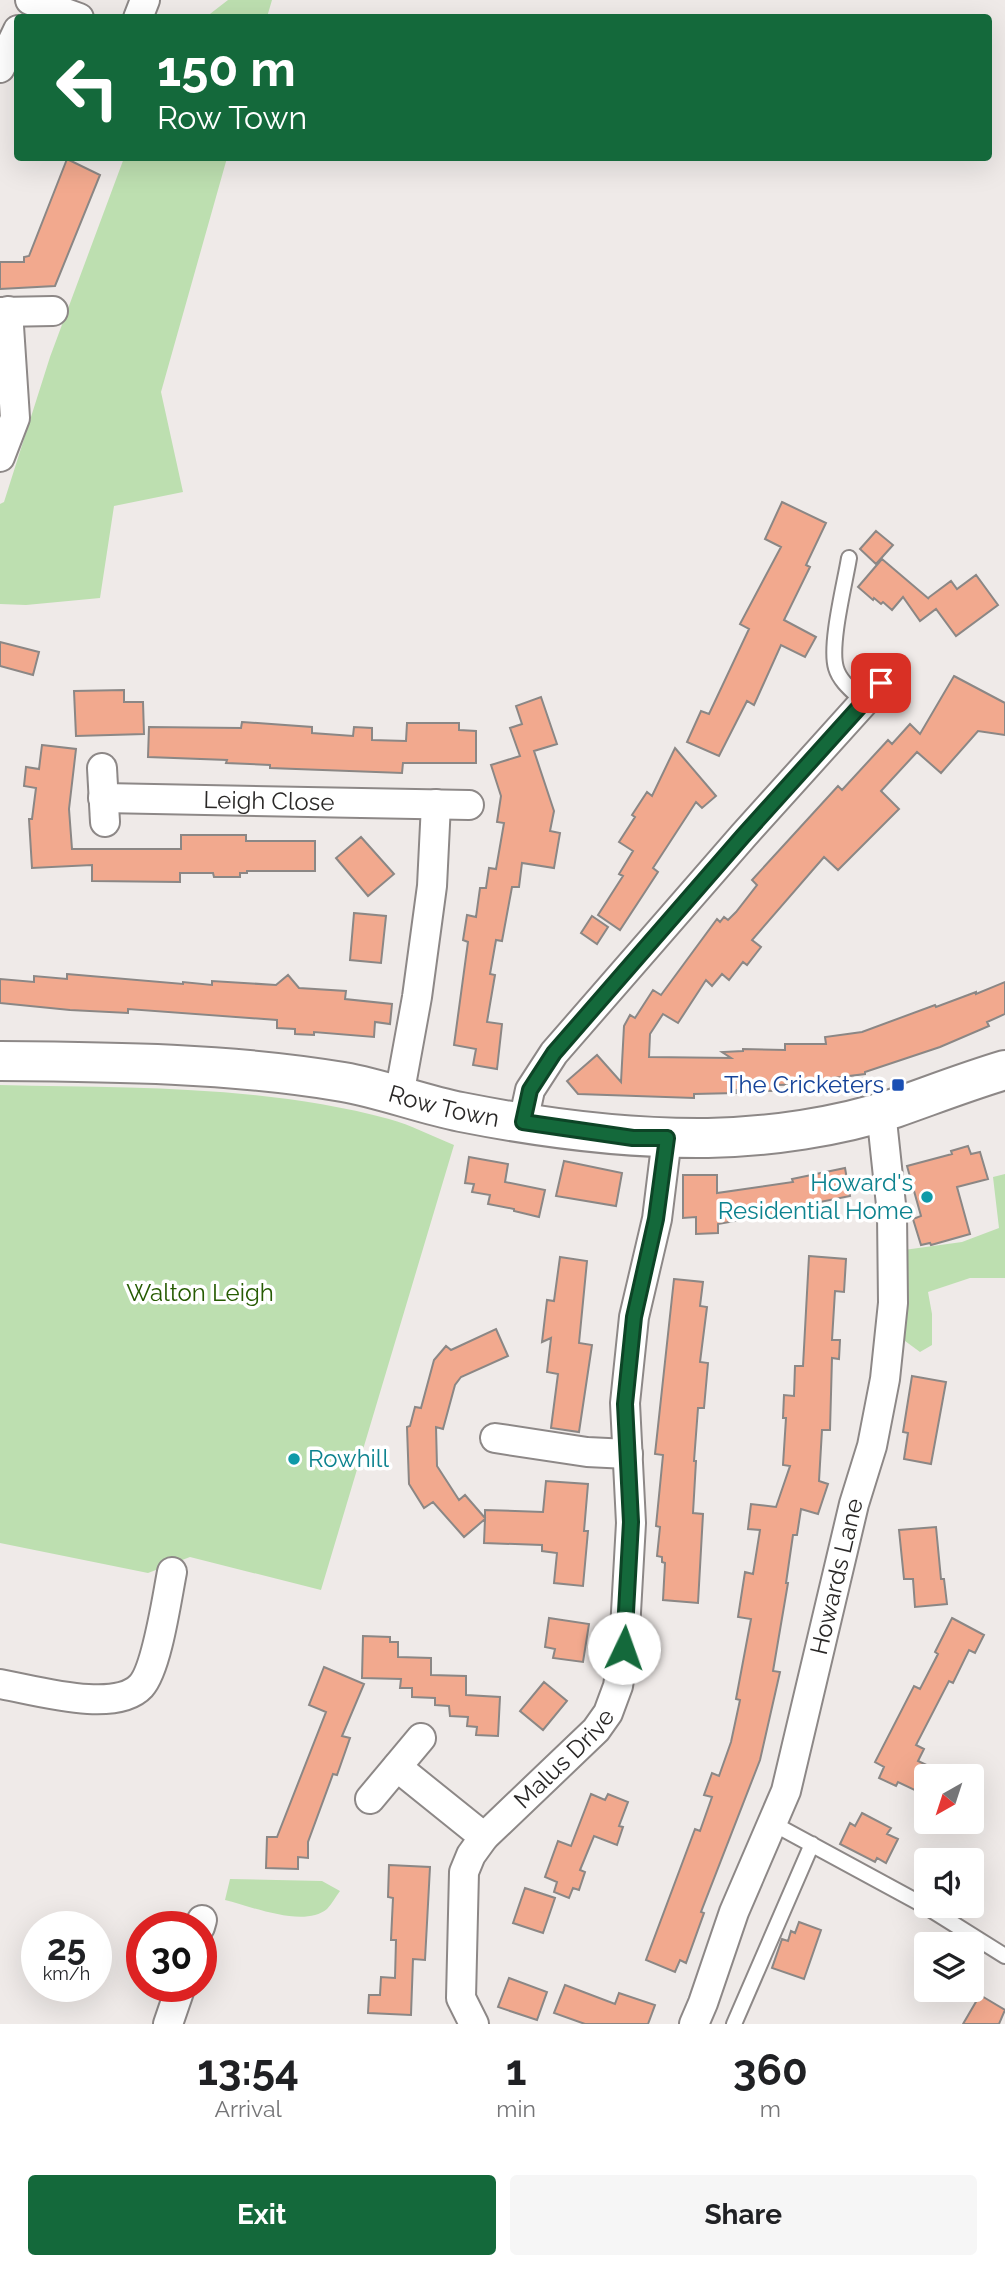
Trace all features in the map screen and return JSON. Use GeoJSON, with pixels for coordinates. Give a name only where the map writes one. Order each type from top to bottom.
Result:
{"type":"FeatureCollection","features":[{"type":"Feature","properties":{"kind":"street"},"geometry":{"type":"LineString","coordinates":[[30,0],[68,14]]}},
{"type":"Feature","properties":{"kind":"street"},"geometry":{"type":"LineString","coordinates":[[0,68],[14,38]]}},
{"type":"Feature","properties":{"kind":"street"},"geometry":{"type":"LineString","coordinates":[[0,457],[15,418],[4,311],[53,311]]}},
{"type":"Feature","properties":{"kind":"street"},"geometry":{"type":"LineString","coordinates":[[523,1122],[530,1090],[554,1053],[872,692]]}},
{"type":"Feature","properties":{"kind":"street","name":"Leigh Close"},"geometry":{"type":"LineString","coordinates":[[102,768],[104,810],[469,805]]}},
{"type":"Feature","properties":{"kind":"street"},"geometry":{"type":"LineString","coordinates":[[399,1096],[417,997],[432,886],[436,804]]}},
{"type":"Feature","properties":{"kind":"street","name":"Row Town"},"geometry":{"type":"LineString","coordinates":[[0,1061],[266,1070],[344,1083],[459,1111],[633,1138],[710,1138],[809,1129],[881,1111],[1005,1070]]}},
{"type":"Feature","properties":{"kind":"street","name":"Howards Lane"},"geometry":{"type":"LineString","coordinates":[[694,2024],[734,1912],[786,1791],[854,1504],[872,1446],[885,1379],[893,1303],[892,1227],[886,1139],[881,1111]]}},
{"type":"Feature","properties":{"kind":"street","name":"Malus Drive"},"geometry":{"type":"LineString","coordinates":[[484,1837],[596,1730],[608,1713],[618,1686],[624,1648],[631,1522],[625,1404],[634,1317],[656,1219],[667,1138]]}},
{"type":"Feature","properties":{"kind":"street"},"geometry":{"type":"LineString","coordinates":[[495,1438],[587,1452],[628,1454]]}},
{"type":"Feature","properties":{"kind":"street"},"geometry":{"type":"LineString","coordinates":[[0,1685],[93,1700],[115,1700],[127,1696],[142,1685],[149,1670],[172,1572]]}},
{"type":"Feature","properties":{"kind":"street"},"geometry":{"type":"LineString","coordinates":[[370,1799],[421,1738]]}},
{"type":"Feature","properties":{"kind":"street"},"geometry":{"type":"LineString","coordinates":[[397,1767],[484,1837],[471,1855],[464,1872],[461,1998],[474,2024]]}},
{"type":"Feature","properties":{"kind":"street"},"geometry":{"type":"LineString","coordinates":[[168,2024],[176,2002]]}},
{"type":"Feature","properties":{"kind":"lane"},"geometry":{"type":"LineString","coordinates":[[849,558],[835,634],[836,667],[845,683],[872,692]]}},
{"type":"Feature","properties":{"kind":"lane"},"geometry":{"type":"LineString","coordinates":[[772,1823],[925,1906],[1005,1956]]}},
{"type":"Feature","properties":{"kind":"lane"},"geometry":{"type":"LineString","coordinates":[[734,2024],[812,1844]]}},
{"type":"Feature","properties":{"kind":"green space"},"geometry":{"type":"Polygon","coordinates":[[[228,0],[272,0],[268,14],[210,14],[228,0]]]}},
{"type":"Feature","properties":{"kind":"green space"},"geometry":{"type":"Polygon","coordinates":[[[123,161],[226,161],[161,392],[183,492],[114,506],[100,598],[26,605],[0,604],[0,504],[4,502],[50,357],[123,161]]]}},
{"type":"Feature","properties":{"kind":"green space","name":"Walton Leigh"},"geometry":{"type":"Polygon","coordinates":[[[0,1085],[196,1090],[293,1100],[389,1119],[454,1145],[321,1590],[190,1557],[148,1573],[0,1543],[0,1085]]]}},
{"type":"Feature","properties":{"kind":"green space"},"geometry":{"type":"Polygon","coordinates":[[[1005,1174],[1005,1278],[970,1278],[928,1292],[932,1314],[932,1345],[920,1352],[901,1338],[904,1250],[962,1242],[999,1228],[993,1177],[1005,1174]]]}},
{"type":"Feature","properties":{"kind":"green space"},"geometry":{"type":"Polygon","coordinates":[[[230,1879],[322,1881],[340,1891],[327,1909],[305,1917],[292,1916],[225,1900],[230,1879]]]}},
{"type":"Feature","properties":{"kind":"building"},"geometry":{"type":"Polygon","coordinates":[[[66,161],[100,175],[55,286],[0,289],[0,262],[24,262],[24,257],[29,256],[66,161]]]}},
{"type":"Feature","properties":{"kind":"building"},"geometry":{"type":"Polygon","coordinates":[[[782,502],[826,523],[806,565],[810,567],[784,620],[816,637],[805,657],[781,645],[754,705],[747,701],[719,756],[687,742],[701,711],[709,714],[749,629],[740,624],[781,547],[765,539],[782,502]]]}},
{"type":"Feature","properties":{"kind":"building"},"geometry":{"type":"Polygon","coordinates":[[[876,531],[893,545],[876,564],[860,549],[876,531]]]}},
{"type":"Feature","properties":{"kind":"building"},"geometry":{"type":"Polygon","coordinates":[[[882,559],[929,599],[951,581],[957,589],[976,575],[998,605],[956,636],[936,609],[920,621],[903,597],[892,610],[883,602],[881,604],[874,598],[873,600],[858,587],[882,559]]]}},
{"type":"Feature","properties":{"kind":"building"},"geometry":{"type":"Polygon","coordinates":[[[0,642],[39,652],[33,675],[0,666],[0,642]]]}},
{"type":"Feature","properties":{"kind":"building"},"geometry":{"type":"Polygon","coordinates":[[[954,676],[1005,703],[1005,735],[978,731],[941,773],[917,752],[881,791],[899,809],[838,870],[824,857],[752,940],[761,947],[747,965],[743,962],[729,980],[722,974],[712,986],[706,980],[678,1023],[663,1014],[650,1034],[649,1057],[731,1058],[722,1052],[743,1049],[785,1050],[785,1044],[826,1044],[825,1037],[862,1032],[1005,982],[1005,1014],[987,1022],[989,1026],[940,1047],[865,1074],[818,1080],[818,1084],[776,1085],[776,1091],[736,1090],[736,1093],[694,1094],[694,1098],[578,1094],[567,1081],[597,1055],[621,1082],[624,1026],[630,1015],[635,1018],[653,990],[661,995],[717,919],[720,922],[724,917],[728,920],[736,912],[757,885],[752,880],[838,786],[842,790],[888,740],[892,744],[910,724],[920,734],[954,676]]]}},
{"type":"Feature","properties":{"kind":"building"},"geometry":{"type":"Polygon","coordinates":[[[124,690],[124,702],[143,702],[144,734],[76,736],[74,691],[124,690]]]}},
{"type":"Feature","properties":{"kind":"building"},"geometry":{"type":"Polygon","coordinates":[[[541,697],[557,744],[534,751],[554,811],[550,831],[560,833],[554,868],[522,863],[519,887],[512,887],[502,941],[496,940],[490,974],[495,975],[487,1022],[502,1024],[497,1069],[473,1065],[476,1049],[454,1045],[468,942],[463,940],[467,915],[476,917],[480,888],[486,888],[489,868],[496,869],[504,823],[497,822],[501,796],[491,765],[520,756],[510,728],[522,724],[516,706],[541,697]]]}},
{"type":"Feature","properties":{"kind":"building"},"geometry":{"type":"Polygon","coordinates":[[[242,722],[312,727],[312,733],[353,736],[354,727],[372,728],[372,740],[406,741],[407,723],[459,723],[459,730],[476,731],[476,763],[403,763],[402,773],[270,768],[270,765],[226,763],[227,760],[148,757],[149,727],[241,728],[242,722]]]}},
{"type":"Feature","properties":{"kind":"building"},"geometry":{"type":"Polygon","coordinates":[[[42,745],[76,749],[69,809],[72,849],[181,849],[181,835],[246,835],[246,841],[315,841],[315,871],[247,871],[240,873],[240,877],[214,877],[213,873],[180,873],[180,882],[92,881],[92,865],[32,868],[29,819],[32,819],[36,788],[24,786],[26,767],[39,769],[42,745]]]}},
{"type":"Feature","properties":{"kind":"building"},"geometry":{"type":"Polygon","coordinates":[[[675,748],[716,796],[702,808],[696,802],[653,868],[658,872],[620,930],[598,915],[623,876],[619,874],[633,851],[619,842],[647,792],[652,796],[675,748]]]}},
{"type":"Feature","properties":{"kind":"building"},"geometry":{"type":"Polygon","coordinates":[[[361,837],[394,874],[368,896],[336,858],[361,837]]]}},
{"type":"Feature","properties":{"kind":"building"},"geometry":{"type":"Polygon","coordinates":[[[354,913],[386,916],[381,963],[350,960],[354,913]]]}},
{"type":"Feature","properties":{"kind":"building"},"geometry":{"type":"Polygon","coordinates":[[[592,916],[608,927],[597,944],[581,933],[592,916]]]}},
{"type":"Feature","properties":{"kind":"building"},"geometry":{"type":"Polygon","coordinates":[[[67,974],[212,985],[212,981],[276,985],[288,975],[299,988],[346,991],[345,999],[392,1004],[390,1024],[375,1022],[374,1037],[314,1032],[314,1035],[295,1034],[295,1029],[277,1028],[277,1020],[128,1009],[128,1013],[70,1010],[0,1003],[0,979],[34,982],[34,976],[67,979],[67,974]]]}},
{"type":"Feature","properties":{"kind":"building","name":"Howard's Residential Home"},"geometry":{"type":"Polygon","coordinates":[[[968,1146],[971,1154],[980,1152],[988,1179],[957,1187],[970,1234],[931,1245],[921,1245],[913,1219],[921,1216],[907,1166],[952,1154],[951,1151],[968,1146]]]}},
{"type":"Feature","properties":{"kind":"building"},"geometry":{"type":"Polygon","coordinates":[[[469,1157],[508,1164],[505,1182],[545,1190],[539,1217],[488,1204],[490,1195],[472,1192],[474,1184],[465,1183],[469,1157]]]}},
{"type":"Feature","properties":{"kind":"building"},"geometry":{"type":"Polygon","coordinates":[[[564,1161],[622,1173],[616,1206],[556,1196],[564,1161]]]}},
{"type":"Feature","properties":{"kind":"building"},"geometry":{"type":"Polygon","coordinates":[[[845,1168],[850,1196],[790,1208],[790,1211],[718,1224],[718,1233],[696,1234],[696,1217],[683,1218],[683,1175],[717,1175],[717,1193],[793,1182],[792,1179],[845,1168]]]}},
{"type":"Feature","properties":{"kind":"building"},"geometry":{"type":"Polygon","coordinates":[[[809,1256],[846,1259],[844,1292],[835,1291],[832,1340],[840,1340],[839,1359],[832,1358],[830,1430],[822,1430],[819,1481],[828,1484],[818,1514],[801,1509],[797,1535],[793,1535],[773,1671],[780,1672],[760,1760],[701,1912],[704,1913],[686,1963],[680,1960],[675,1972],[646,1960],[695,1829],[700,1831],[712,1797],[704,1795],[712,1773],[719,1776],[731,1742],[740,1700],[736,1699],[751,1619],[738,1617],[745,1572],[753,1574],[760,1530],[748,1529],[751,1504],[776,1507],[790,1466],[783,1465],[786,1418],[783,1418],[784,1395],[794,1396],[795,1366],[803,1366],[809,1256]]]}},
{"type":"Feature","properties":{"kind":"building"},"geometry":{"type":"Polygon","coordinates":[[[560,1257],[587,1261],[579,1343],[592,1345],[579,1432],[551,1428],[558,1374],[547,1372],[551,1338],[542,1342],[547,1300],[554,1301],[560,1257]]]}},
{"type":"Feature","properties":{"kind":"building"},"geometry":{"type":"Polygon","coordinates":[[[674,1279],[703,1282],[700,1306],[707,1307],[700,1362],[708,1363],[704,1408],[698,1408],[694,1461],[693,1513],[703,1514],[698,1603],[663,1600],[665,1563],[662,1562],[662,1557],[657,1556],[660,1527],[656,1526],[663,1455],[655,1454],[674,1279]]]}},
{"type":"Feature","properties":{"kind":"building"},"geometry":{"type":"Polygon","coordinates":[[[496,1329],[508,1356],[461,1377],[455,1385],[443,1429],[436,1427],[437,1466],[459,1500],[465,1495],[485,1518],[485,1510],[543,1512],[546,1481],[588,1484],[584,1531],[588,1531],[583,1586],[554,1583],[557,1553],[542,1551],[542,1545],[484,1543],[485,1519],[464,1537],[433,1502],[424,1508],[409,1484],[407,1427],[410,1426],[415,1407],[421,1408],[434,1360],[446,1346],[451,1350],[496,1329]]]}},
{"type":"Feature","properties":{"kind":"building"},"geometry":{"type":"Polygon","coordinates":[[[912,1376],[946,1382],[931,1464],[904,1459],[908,1433],[903,1432],[912,1376]]]}},
{"type":"Feature","properties":{"kind":"building"},"geometry":{"type":"Polygon","coordinates":[[[936,1527],[941,1579],[944,1579],[947,1604],[915,1607],[913,1579],[904,1579],[899,1530],[936,1527]]]}},
{"type":"Feature","properties":{"kind":"building"},"geometry":{"type":"Polygon","coordinates":[[[549,1618],[589,1624],[583,1662],[553,1658],[555,1649],[545,1647],[549,1618]]]}},
{"type":"Feature","properties":{"kind":"building"},"geometry":{"type":"Polygon","coordinates":[[[952,1618],[984,1635],[975,1653],[969,1650],[953,1683],[949,1681],[916,1745],[924,1749],[918,1761],[924,1764],[914,1764],[914,1790],[898,1782],[896,1786],[879,1778],[884,1767],[875,1762],[914,1686],[920,1689],[938,1654],[935,1652],[952,1618]]]}},
{"type":"Feature","properties":{"kind":"building"},"geometry":{"type":"Polygon","coordinates":[[[363,1636],[390,1637],[390,1642],[398,1642],[398,1657],[431,1658],[431,1675],[466,1676],[466,1695],[500,1697],[498,1736],[476,1735],[477,1727],[467,1726],[468,1717],[450,1716],[449,1706],[435,1705],[435,1698],[412,1697],[412,1688],[400,1688],[401,1679],[362,1678],[363,1636]]]}},
{"type":"Feature","properties":{"kind":"building"},"geometry":{"type":"Polygon","coordinates":[[[324,1667],[364,1684],[342,1736],[350,1738],[337,1775],[333,1774],[308,1842],[308,1858],[298,1857],[298,1869],[266,1868],[267,1837],[277,1837],[326,1712],[309,1705],[324,1667]]]}},
{"type":"Feature","properties":{"kind":"building"},"geometry":{"type":"Polygon","coordinates":[[[544,1682],[567,1701],[543,1730],[520,1711],[544,1682]]]}},
{"type":"Feature","properties":{"kind":"building"},"geometry":{"type":"Polygon","coordinates":[[[591,1794],[605,1800],[608,1794],[628,1802],[619,1826],[623,1827],[617,1845],[594,1836],[580,1870],[585,1872],[579,1890],[573,1888],[569,1898],[554,1892],[557,1882],[545,1877],[558,1841],[571,1846],[591,1794]]]}},
{"type":"Feature","properties":{"kind":"building"},"geometry":{"type":"Polygon","coordinates":[[[862,1813],[891,1828],[887,1834],[898,1839],[886,1863],[877,1858],[875,1862],[840,1844],[850,1823],[855,1826],[862,1813]]]}},
{"type":"Feature","properties":{"kind":"building"},"geometry":{"type":"Polygon","coordinates":[[[389,1865],[430,1867],[425,1960],[413,1959],[411,2015],[368,2013],[369,1995],[380,1995],[381,1977],[395,1978],[396,1940],[391,1940],[393,1898],[388,1897],[389,1865]]]}},
{"type":"Feature","properties":{"kind":"building"},"geometry":{"type":"Polygon","coordinates":[[[525,1888],[555,1898],[543,1933],[513,1923],[525,1888]]]}},
{"type":"Feature","properties":{"kind":"building"},"geometry":{"type":"Polygon","coordinates":[[[799,1922],[821,1930],[804,1979],[772,1968],[782,1939],[788,1941],[791,1931],[795,1933],[799,1922]]]}},
{"type":"Feature","properties":{"kind":"building"},"geometry":{"type":"Polygon","coordinates":[[[509,1978],[547,1992],[537,2020],[498,2007],[509,1978]]]}},
{"type":"Feature","properties":{"kind":"building"},"geometry":{"type":"Polygon","coordinates":[[[565,1985],[615,2004],[619,1993],[655,2005],[648,2024],[585,2024],[554,2013],[565,1985]]]}},
{"type":"Feature","properties":{"kind":"building"},"geometry":{"type":"Polygon","coordinates":[[[984,1997],[1005,2010],[999,2024],[963,2024],[976,2002],[984,2002],[984,1997]]]}},
{"type":"Feature","properties":{"kind":"place","name":"The Cricketers"},"geometry":{"type":"Point","coordinates":[898,1085]}},
{"type":"Feature","properties":{"kind":"place","name":"Howard's Residential Home"},"geometry":{"type":"Point","coordinates":[927,1197]}},
{"type":"Feature","properties":{"kind":"place","name":"Rowhill"},"geometry":{"type":"Point","coordinates":[294,1459]}},
{"type":"Feature","properties":{"kind":"route"},"geometry":{"type":"LineString","coordinates":[[624,1648],[631,1522],[625,1404],[634,1317],[656,1219],[667,1138],[633,1138],[523,1122],[530,1090],[554,1053],[881,683]]}}]}
